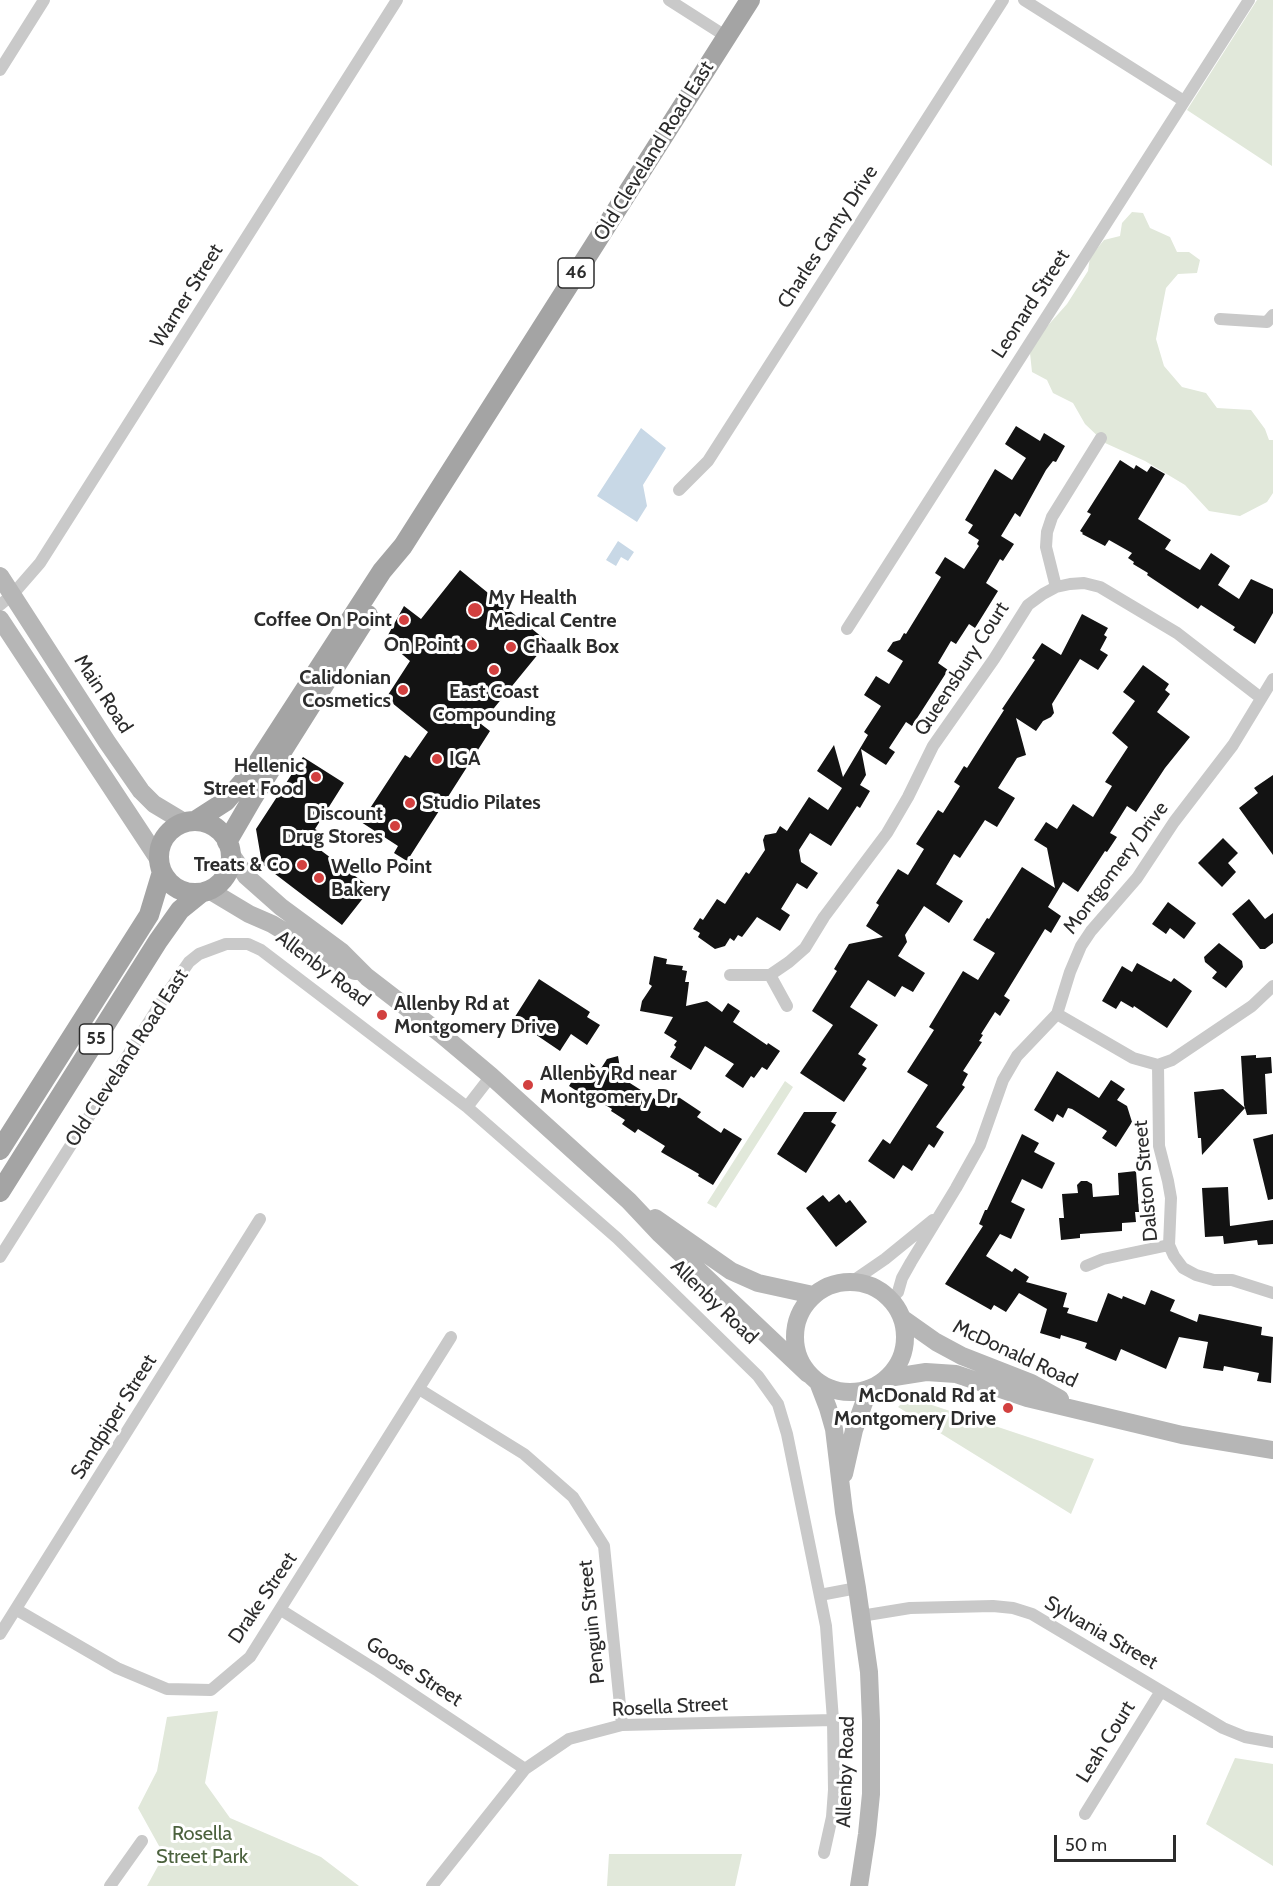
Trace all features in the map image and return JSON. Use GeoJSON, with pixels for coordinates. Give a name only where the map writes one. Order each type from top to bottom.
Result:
{"type":"FeatureCollection","features":[{"type":"Feature","properties":{"kind":"main road","name":"Old Cleveland Road East"},"geometry":{"type":"LineString","coordinates":[[189,822],[226,801],[253,770],[382,571],[403,546],[750,0]]}},
{"type":"Feature","properties":{"kind":"main road","name":"Old Cleveland Road East"},"geometry":{"type":"LineString","coordinates":[[229,848],[252,799],[390,577],[403,546]]}},
{"type":"Feature","properties":{"kind":"main road","name":"Main Road"},"geometry":{"type":"LineString","coordinates":[[0,576],[6,600],[141,790],[154,804],[189,822]]}},
{"type":"Feature","properties":{"kind":"main road"},"geometry":{"type":"LineString","coordinates":[[0,619],[160,866],[168,882],[177,889],[189,893],[205,892]]}},
{"type":"Feature","properties":{"kind":"main road"},"geometry":{"type":"LineString","coordinates":[[189,822],[214,826],[229,848]]}},
{"type":"Feature","properties":{"kind":"main road","name":"46"},"geometry":{"type":"LineString","coordinates":[[160,866],[160,848],[165,837],[173,828],[189,822]]}},
{"type":"Feature","properties":{"kind":"main road","name":"46"},"geometry":{"type":"LineString","coordinates":[[205,892],[219,884],[226,875],[230,865],[229,848]]}},
{"type":"Feature","properties":{"kind":"main road","name":"Allenby Road"},"geometry":{"type":"LineString","coordinates":[[229,848],[246,876],[281,907],[342,952],[367,977],[491,1076],[629,1201],[660,1234],[813,1378],[828,1408],[834,1429],[844,1512],[869,1672],[871,1764],[867,1834],[859,1886]]}},
{"type":"Feature","properties":{"kind":"main road","name":"55"},"geometry":{"type":"LineString","coordinates":[[0,1150],[149,915],[160,866]]}},
{"type":"Feature","properties":{"kind":"main road","name":"Old Cleveland Road East"},"geometry":{"type":"LineString","coordinates":[[0,1192],[158,941],[180,910],[205,892]]}},
{"type":"Feature","properties":{"kind":"main road","name":"Allenby Road"},"geometry":{"type":"LineString","coordinates":[[205,892],[272,924],[335,962],[367,977]]}},
{"type":"Feature","properties":{"kind":"main road","name":"Allenby Road"},"geometry":{"type":"LineString","coordinates":[[629,1201],[731,1271],[758,1283],[813,1295]]}},
{"type":"Feature","properties":{"kind":"main road"},"geometry":{"type":"LineString","coordinates":[[853,1281],[867,1283],[880,1289],[891,1299],[903,1318],[906,1334],[904,1350],[898,1365],[888,1378],[869,1389],[852,1392],[834,1390],[813,1378],[799,1359],[795,1342],[796,1325],[802,1308],[813,1295],[839,1282],[853,1281]]}},
{"type":"Feature","properties":{"kind":"main road","name":"McDonald Road"},"geometry":{"type":"LineString","coordinates":[[903,1318],[936,1342],[962,1356],[1031,1383],[1080,1409]]}},
{"type":"Feature","properties":{"kind":"main road","name":"McDonald Road"},"geometry":{"type":"LineString","coordinates":[[888,1378],[926,1372],[956,1374],[1027,1398],[1182,1435],[1273,1450]]}},
{"type":"Feature","properties":{"kind":"main road","name":"Allenby Road"},"geometry":{"type":"LineString","coordinates":[[842,1487],[848,1453],[869,1389]]}},
{"type":"Feature","properties":{"kind":"street"},"geometry":{"type":"LineString","coordinates":[[0,70],[44,0]]}},
{"type":"Feature","properties":{"kind":"street","name":"Warner Street"},"geometry":{"type":"LineString","coordinates":[[6,600],[40,563],[397,0]]}},
{"type":"Feature","properties":{"kind":"street"},"geometry":{"type":"LineString","coordinates":[[669,0],[727,37]]}},
{"type":"Feature","properties":{"kind":"street","name":"Charles Canty Drive"},"geometry":{"type":"LineString","coordinates":[[679,490],[708,461],[1003,0]]}},
{"type":"Feature","properties":{"kind":"street"},"geometry":{"type":"LineString","coordinates":[[1024,0],[1184,101]]}},
{"type":"Feature","properties":{"kind":"street","name":"Leonard Street"},"geometry":{"type":"LineString","coordinates":[[847,629],[1249,0]]}},
{"type":"Feature","properties":{"kind":"street"},"geometry":{"type":"LineString","coordinates":[[1220,320],[1270,318],[1273,335]]}},
{"type":"Feature","properties":{"kind":"street"},"geometry":{"type":"LineString","coordinates":[[1056,587],[1046,547],[1047,532],[1052,517],[1101,438]]}},
{"type":"Feature","properties":{"kind":"street","name":"Queensbury Court"},"geometry":{"type":"LineString","coordinates":[[770,975],[805,948],[824,917],[887,833],[933,746],[994,659],[1028,605],[1042,594],[1056,587],[1084,583],[1100,587],[1176,633],[1261,698]]}},
{"type":"Feature","properties":{"kind":"street","name":"Montgomery Drive"},"geometry":{"type":"LineString","coordinates":[[891,1299],[898,1292],[902,1278],[980,1145],[1003,1080],[1017,1056],[1057,1014],[1081,946],[1091,931],[1137,878],[1174,822],[1233,745],[1273,679]]}},
{"type":"Feature","properties":{"kind":"street","name":"Allenby Road"},"geometry":{"type":"LineString","coordinates":[[199,954],[226,944],[248,944],[261,950],[467,1107],[617,1238],[758,1376],[778,1404],[787,1434],[826,1626],[833,1720],[834,1790],[832,1817],[824,1853]]}},
{"type":"Feature","properties":{"kind":"street","name":"Old Cleveland Road East"},"geometry":{"type":"LineString","coordinates":[[0,1257],[164,998],[189,962],[199,954]]}},
{"type":"Feature","properties":{"kind":"street"},"geometry":{"type":"LineString","coordinates":[[730,975],[770,975],[787,1006]]}},
{"type":"Feature","properties":{"kind":"street"},"geometry":{"type":"LineString","coordinates":[[1057,1014],[1133,1058],[1158,1065],[1172,1060],[1252,1006],[1273,986]]}},
{"type":"Feature","properties":{"kind":"street","name":"Dalston Street"},"geometry":{"type":"LineString","coordinates":[[1158,1065],[1159,1146],[1171,1198],[1169,1245],[1174,1256],[1184,1268],[1196,1275],[1214,1280],[1232,1280],[1273,1293]]}},
{"type":"Feature","properties":{"kind":"street"},"geometry":{"type":"LineString","coordinates":[[467,1107],[491,1076]]}},
{"type":"Feature","properties":{"kind":"street","name":"Montgomery Drive"},"geometry":{"type":"LineString","coordinates":[[853,1281],[885,1259],[941,1213]]}},
{"type":"Feature","properties":{"kind":"street","name":"Sandpiper Street"},"geometry":{"type":"LineString","coordinates":[[0,1634],[260,1219]]}},
{"type":"Feature","properties":{"kind":"street"},"geometry":{"type":"LineString","coordinates":[[1086,1266],[1103,1259],[1169,1245]]}},
{"type":"Feature","properties":{"kind":"street","name":"Drake Street"},"geometry":{"type":"LineString","coordinates":[[17,1610],[117,1668],[166,1689],[211,1690],[250,1657],[451,1337]]}},
{"type":"Feature","properties":{"kind":"street","name":"Penguin Street"},"geometry":{"type":"LineString","coordinates":[[419,1389],[524,1454],[573,1497],[604,1546],[622,1725]]}},
{"type":"Feature","properties":{"kind":"street"},"geometry":{"type":"LineString","coordinates":[[819,1594],[857,1588]]}},
{"type":"Feature","properties":{"kind":"street","name":"Sylvania Street"},"geometry":{"type":"LineString","coordinates":[[861,1616],[910,1608],[993,1606],[1013,1608],[1032,1614],[1223,1728],[1245,1737],[1273,1742]]}},
{"type":"Feature","properties":{"kind":"street","name":"Goose Street"},"geometry":{"type":"LineString","coordinates":[[281,1610],[378,1671],[525,1769]]}},
{"type":"Feature","properties":{"kind":"street","name":"Leah Court"},"geometry":{"type":"LineString","coordinates":[[1085,1814],[1161,1691]]}},
{"type":"Feature","properties":{"kind":"street","name":"Rosella Street"},"geometry":{"type":"LineString","coordinates":[[432,1886],[525,1769],[569,1739],[622,1725],[833,1720]]}},
{"type":"Feature","properties":{"kind":"street"},"geometry":{"type":"LineString","coordinates":[[110,1886],[142,1841]]}},
{"type":"Feature","properties":{"kind":"green space"},"geometry":{"type":"Polygon","coordinates":[[[1257,0],[1273,0],[1272,166],[1187,110],[1257,0]]]}},
{"type":"Feature","properties":{"kind":"green space"},"geometry":{"type":"Polygon","coordinates":[[[1132,212],[1143,213],[1150,228],[1170,237],[1177,252],[1189,252],[1200,260],[1197,273],[1178,274],[1166,288],[1156,339],[1164,366],[1182,387],[1206,393],[1217,408],[1251,410],[1265,429],[1269,440],[1273,440],[1273,493],[1267,502],[1240,516],[1209,511],[1185,485],[1145,461],[1105,443],[1085,424],[1073,403],[1053,393],[1047,380],[1032,372],[1030,353],[1043,331],[1067,304],[1088,271],[1090,257],[1104,240],[1120,236],[1122,223],[1132,212]]]}},
{"type":"Feature","properties":{"kind":"green space"},"geometry":{"type":"Polygon","coordinates":[[[785,1081],[793,1087],[716,1208],[707,1203],[785,1081]]]}},
{"type":"Feature","properties":{"kind":"green space"},"geometry":{"type":"Polygon","coordinates":[[[908,1397],[1094,1459],[1071,1514],[898,1407],[908,1397]]]}},
{"type":"Feature","properties":{"kind":"green space","name":"Rosella Street Park"},"geometry":{"type":"Polygon","coordinates":[[[218,1711],[205,1783],[230,1818],[321,1857],[359,1886],[147,1886],[164,1855],[138,1808],[157,1771],[167,1717],[218,1711]]]}},
{"type":"Feature","properties":{"kind":"green space"},"geometry":{"type":"Polygon","coordinates":[[[1235,1758],[1273,1764],[1273,1866],[1206,1824],[1235,1758]]]}},
{"type":"Feature","properties":{"kind":"green space"},"geometry":{"type":"Polygon","coordinates":[[[609,1854],[742,1854],[735,1886],[607,1886],[609,1854]]]}},
{"type":"Feature","properties":{"kind":"water"},"geometry":{"type":"Polygon","coordinates":[[[641,428],[666,448],[643,485],[647,506],[637,522],[597,496],[641,428]]]}},
{"type":"Feature","properties":{"kind":"water"},"geometry":{"type":"Polygon","coordinates":[[[618,541],[634,552],[628,561],[621,557],[616,566],[606,560],[618,541]]]}},
{"type":"Feature","properties":{"kind":"building"},"geometry":{"type":"Polygon","coordinates":[[[1016,426],[1040,441],[1044,433],[1065,446],[1056,462],[1053,461],[1046,470],[1020,517],[1015,513],[1001,536],[1014,544],[1003,561],[1000,559],[986,583],[998,591],[975,628],[969,624],[956,644],[951,641],[938,663],[948,670],[912,726],[906,722],[889,748],[895,752],[886,765],[861,749],[866,775],[860,785],[870,791],[860,808],[857,806],[831,846],[810,833],[799,850],[801,862],[818,873],[807,889],[797,883],[781,909],[790,915],[780,931],[757,917],[742,937],[738,935],[734,941],[730,938],[725,946],[715,949],[698,937],[700,933],[693,929],[700,918],[703,920],[717,899],[725,904],[746,872],[749,874],[765,850],[763,840],[765,835],[776,833],[780,826],[787,831],[809,797],[828,810],[842,788],[817,771],[834,745],[843,777],[868,735],[864,732],[881,706],[864,695],[876,676],[889,684],[903,661],[887,651],[893,642],[900,640],[904,633],[906,634],[941,577],[935,573],[945,557],[964,569],[979,546],[977,544],[979,540],[968,533],[973,525],[965,520],[995,469],[1012,480],[1026,458],[1005,444],[1016,426]]]}},
{"type":"Feature","properties":{"kind":"building"},"geometry":{"type":"Polygon","coordinates":[[[1120,460],[1134,469],[1136,465],[1147,472],[1151,466],[1165,474],[1138,519],[1171,540],[1165,549],[1200,570],[1211,553],[1230,566],[1218,585],[1239,599],[1251,579],[1273,589],[1273,613],[1255,644],[1233,630],[1235,627],[1201,605],[1198,609],[1147,575],[1148,573],[1128,558],[1132,553],[1109,540],[1105,546],[1082,534],[1080,531],[1091,514],[1087,512],[1120,460]]]}},
{"type":"Feature","properties":{"kind":"building"},"geometry":{"type":"Polygon","coordinates":[[[460,570],[548,642],[481,724],[490,731],[407,861],[394,853],[398,846],[361,822],[405,755],[410,758],[428,732],[386,698],[410,661],[396,649],[399,645],[388,635],[404,606],[421,619],[460,570]]]}},
{"type":"Feature","properties":{"kind":"building"},"geometry":{"type":"Polygon","coordinates":[[[1082,614],[1108,628],[1104,635],[1107,637],[1100,650],[1108,655],[1098,670],[1080,659],[1052,704],[1054,713],[1043,721],[1036,731],[1016,718],[1026,755],[1017,758],[998,788],[1015,798],[997,827],[985,820],[960,858],[954,854],[936,884],[963,901],[949,923],[924,906],[905,935],[907,942],[898,956],[925,973],[913,992],[902,986],[895,997],[868,980],[850,1007],[878,1025],[858,1054],[866,1059],[862,1065],[867,1068],[844,1102],[800,1073],[833,1025],[812,1011],[837,971],[834,969],[849,944],[883,937],[866,926],[879,905],[876,903],[898,869],[908,875],[924,849],[916,844],[938,810],[943,813],[960,786],[954,782],[964,766],[967,768],[1004,710],[1002,709],[1035,660],[1032,658],[1042,643],[1061,655],[1082,614]]]}},
{"type":"Feature","properties":{"kind":"building"},"geometry":{"type":"Polygon","coordinates":[[[1143,665],[1169,684],[1165,690],[1170,694],[1157,712],[1190,737],[1165,768],[1136,812],[1127,806],[1110,833],[1117,837],[1078,892],[1063,882],[1048,907],[1061,916],[1051,933],[1045,929],[1004,996],[1010,1000],[1000,1016],[995,1012],[981,1034],[983,1035],[979,1041],[982,1042],[963,1071],[968,1074],[962,1085],[965,1087],[936,1127],[944,1132],[934,1148],[929,1144],[912,1171],[903,1165],[894,1179],[868,1161],[883,1139],[890,1144],[928,1085],[907,1072],[934,1030],[929,1027],[963,971],[978,980],[995,953],[973,940],[1022,867],[1055,888],[1047,848],[1034,840],[1046,822],[1057,829],[1073,804],[1093,817],[1112,786],[1105,782],[1128,747],[1112,733],[1135,701],[1123,692],[1143,665]]]}},
{"type":"Feature","properties":{"kind":"building"},"geometry":{"type":"Polygon","coordinates":[[[303,757],[344,783],[315,829],[323,834],[315,846],[371,888],[342,925],[262,864],[256,829],[303,757]]]}},
{"type":"Feature","properties":{"kind":"building"},"geometry":{"type":"Polygon","coordinates":[[[1273,775],[1273,855],[1239,808],[1258,793],[1254,788],[1273,775]]]}},
{"type":"Feature","properties":{"kind":"building"},"geometry":{"type":"Polygon","coordinates":[[[1223,838],[1238,853],[1228,863],[1236,872],[1222,887],[1198,863],[1223,838]]]}},
{"type":"Feature","properties":{"kind":"building"},"geometry":{"type":"Polygon","coordinates":[[[1249,899],[1265,919],[1273,913],[1273,943],[1265,949],[1260,949],[1232,914],[1249,899]]]}},
{"type":"Feature","properties":{"kind":"building"},"geometry":{"type":"Polygon","coordinates":[[[1168,902],[1196,923],[1184,939],[1170,928],[1166,934],[1152,924],[1168,902]]]}},
{"type":"Feature","properties":{"kind":"building"},"geometry":{"type":"Polygon","coordinates":[[[1219,943],[1242,961],[1243,967],[1226,988],[1212,978],[1217,972],[1205,962],[1204,957],[1219,943]]]}},
{"type":"Feature","properties":{"kind":"building"},"geometry":{"type":"Polygon","coordinates":[[[654,956],[667,959],[666,964],[683,966],[682,970],[687,971],[685,982],[689,982],[686,1006],[707,1001],[722,1012],[728,1003],[740,1011],[733,1022],[780,1051],[767,1070],[762,1067],[754,1078],[751,1076],[743,1088],[725,1076],[734,1064],[705,1046],[691,1070],[670,1057],[677,1041],[664,1033],[673,1017],[640,1011],[642,1001],[652,986],[649,984],[654,956]]]}},
{"type":"Feature","properties":{"kind":"building"},"geometry":{"type":"Polygon","coordinates":[[[1137,963],[1171,982],[1174,978],[1192,991],[1167,1028],[1134,1006],[1133,1008],[1121,1001],[1116,1009],[1102,1001],[1122,966],[1132,972],[1137,963]]]}},
{"type":"Feature","properties":{"kind":"building"},"geometry":{"type":"Polygon","coordinates":[[[539,979],[590,1012],[587,1017],[600,1025],[587,1045],[571,1034],[560,1051],[532,1032],[531,1035],[511,1023],[539,979]]]}},
{"type":"Feature","properties":{"kind":"building"},"geometry":{"type":"Polygon","coordinates":[[[1256,1055],[1256,1058],[1271,1057],[1272,1073],[1265,1074],[1267,1114],[1247,1115],[1244,1105],[1241,1056],[1256,1055]]]}},
{"type":"Feature","properties":{"kind":"building"},"geometry":{"type":"Polygon","coordinates":[[[618,1056],[620,1068],[626,1072],[622,1078],[669,1108],[677,1096],[701,1112],[697,1117],[721,1133],[724,1128],[742,1139],[713,1185],[661,1152],[665,1146],[638,1129],[635,1133],[622,1124],[625,1120],[611,1111],[612,1109],[569,1086],[578,1071],[580,1073],[585,1065],[590,1063],[600,1070],[607,1059],[618,1056]]]}},
{"type":"Feature","properties":{"kind":"building"},"geometry":{"type":"Polygon","coordinates":[[[1057,1071],[1099,1098],[1111,1080],[1125,1089],[1117,1100],[1127,1106],[1132,1122],[1116,1147],[1102,1138],[1107,1131],[1072,1109],[1068,1108],[1063,1118],[1057,1114],[1053,1122],[1034,1110],[1057,1071]]]}},
{"type":"Feature","properties":{"kind":"building"},"geometry":{"type":"Polygon","coordinates":[[[1223,1089],[1245,1108],[1202,1155],[1201,1138],[1198,1138],[1194,1092],[1223,1089]]]}},
{"type":"Feature","properties":{"kind":"building"},"geometry":{"type":"Polygon","coordinates":[[[804,1112],[837,1112],[831,1122],[836,1125],[806,1173],[777,1154],[804,1112]]]}},
{"type":"Feature","properties":{"kind":"building"},"geometry":{"type":"Polygon","coordinates":[[[1022,1134],[1039,1143],[1034,1152],[1055,1163],[1042,1189],[1022,1179],[1011,1202],[1025,1209],[1011,1239],[1000,1234],[986,1256],[1012,1272],[1015,1268],[1029,1277],[1026,1282],[1067,1293],[1063,1307],[1069,1308],[1067,1313],[1097,1322],[1108,1293],[1145,1305],[1151,1290],[1175,1300],[1170,1311],[1197,1322],[1199,1314],[1262,1327],[1261,1335],[1273,1337],[1271,1383],[1257,1381],[1259,1373],[1224,1366],[1223,1371],[1203,1368],[1208,1342],[1179,1337],[1166,1369],[1121,1349],[1116,1361],[1085,1348],[1087,1343],[1061,1335],[1060,1339],[1040,1333],[1047,1309],[1019,1293],[1006,1312],[994,1305],[991,1310],[945,1284],[983,1226],[979,1224],[1022,1134]]]}},
{"type":"Feature","properties":{"kind":"building"},"geometry":{"type":"Polygon","coordinates":[[[1273,1134],[1273,1199],[1268,1200],[1253,1139],[1273,1134]]]}},
{"type":"Feature","properties":{"kind":"building"},"geometry":{"type":"Polygon","coordinates":[[[1136,1171],[1139,1212],[1135,1212],[1136,1222],[1122,1223],[1122,1231],[1080,1234],[1080,1238],[1061,1240],[1059,1218],[1064,1218],[1062,1194],[1078,1193],[1077,1185],[1081,1181],[1087,1181],[1092,1184],[1093,1197],[1119,1195],[1118,1173],[1136,1171]]]}},
{"type":"Feature","properties":{"kind":"building"},"geometry":{"type":"Polygon","coordinates":[[[1228,1187],[1230,1226],[1273,1220],[1273,1244],[1258,1245],[1257,1240],[1224,1244],[1223,1236],[1205,1237],[1202,1188],[1228,1187]]]}},
{"type":"Feature","properties":{"kind":"building"},"geometry":{"type":"Polygon","coordinates":[[[839,1194],[846,1203],[850,1200],[867,1222],[836,1247],[806,1208],[823,1195],[829,1202],[839,1194]]]}},
{"type":"Feature","properties":{"kind":"place","name":"My Health Medical Centre"},"geometry":{"type":"Point","coordinates":[475,610]}},
{"type":"Feature","properties":{"kind":"place","name":"Coffee On Point"},"geometry":{"type":"Point","coordinates":[404,620]}},
{"type":"Feature","properties":{"kind":"place","name":"On Point"},"geometry":{"type":"Point","coordinates":[472,645]}},
{"type":"Feature","properties":{"kind":"place","name":"Chaalk Box"},"geometry":{"type":"Point","coordinates":[511,647]}},
{"type":"Feature","properties":{"kind":"place","name":"East Coast Compounding"},"geometry":{"type":"Point","coordinates":[494,670]}},
{"type":"Feature","properties":{"kind":"place","name":"Calidonian Cosmetics"},"geometry":{"type":"Point","coordinates":[403,690]}},
{"type":"Feature","properties":{"kind":"place","name":"IGA"},"geometry":{"type":"Point","coordinates":[437,759]}},
{"type":"Feature","properties":{"kind":"place","name":"Hellenic Street Food"},"geometry":{"type":"Point","coordinates":[316,777]}},
{"type":"Feature","properties":{"kind":"place","name":"Studio Pilates"},"geometry":{"type":"Point","coordinates":[410,803]}},
{"type":"Feature","properties":{"kind":"place","name":"Discount Drug Stores"},"geometry":{"type":"Point","coordinates":[395,826]}},
{"type":"Feature","properties":{"kind":"place","name":"Treats & Co"},"geometry":{"type":"Point","coordinates":[302,865]}},
{"type":"Feature","properties":{"kind":"place","name":"Wello Point Bakery"},"geometry":{"type":"Point","coordinates":[319,878]}},
{"type":"Feature","properties":{"kind":"place","name":"Allenby Rd at Montgomery Drive"},"geometry":{"type":"Point","coordinates":[382,1015]}},
{"type":"Feature","properties":{"kind":"place","name":"Allenby Rd near Montgomery Dr"},"geometry":{"type":"Point","coordinates":[528,1085]}},
{"type":"Feature","properties":{"kind":"place","name":"McDonald Rd at Montgomery Drive"},"geometry":{"type":"Point","coordinates":[1008,1408]}}]}
